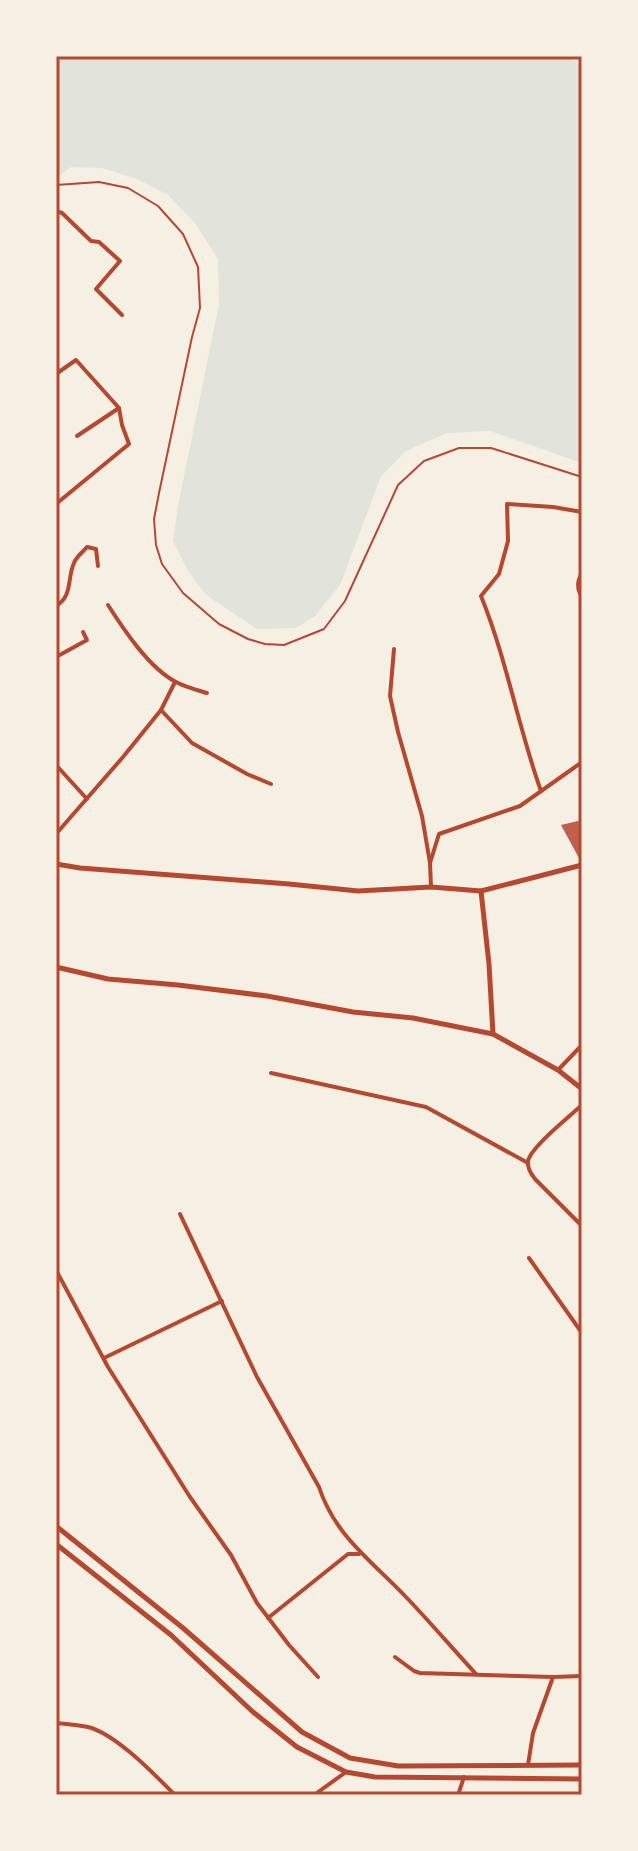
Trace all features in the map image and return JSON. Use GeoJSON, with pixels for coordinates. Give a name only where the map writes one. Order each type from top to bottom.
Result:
{"type":"FeatureCollection","features":[{"type":"Feature","properties":{"kind":"main road"},"geometry":{"type":"LineString","coordinates":[[56,864],[358,891],[431,887],[481,891],[582,865]]}},
{"type":"Feature","properties":{"kind":"main road"},"geometry":{"type":"LineString","coordinates":[[481,891],[493,1034]]}},
{"type":"Feature","properties":{"kind":"main road"},"geometry":{"type":"LineString","coordinates":[[56,967],[108,979],[267,996],[353,1012],[413,1018],[493,1034],[558,1070],[582,1089]]}},
{"type":"Feature","properties":{"kind":"main road"},"geometry":{"type":"LineString","coordinates":[[56,1526],[183,1628],[302,1732],[350,1758],[398,1766],[582,1765]]}},
{"type":"Feature","properties":{"kind":"main road"},"geometry":{"type":"LineString","coordinates":[[56,1544],[171,1635],[253,1712],[297,1747],[346,1772],[375,1777],[582,1779]]}},
{"type":"Feature","properties":{"kind":"main road"},"geometry":{"type":"LineString","coordinates":[[171,1635],[183,1628]]}},
{"type":"Feature","properties":{"kind":"street"},"geometry":{"type":"LineString","coordinates":[[56,211],[120,261],[96,289],[122,315]]}},
{"type":"Feature","properties":{"kind":"street"},"geometry":{"type":"LineString","coordinates":[[56,374],[76,360],[119,408],[129,444],[56,504]]}},
{"type":"Feature","properties":{"kind":"street"},"geometry":{"type":"LineString","coordinates":[[77,436],[119,408]]}},
{"type":"Feature","properties":{"kind":"street"},"geometry":{"type":"LineString","coordinates":[[541,791],[526,748],[495,631],[481,596],[499,574],[508,541],[507,504],[582,512]]}},
{"type":"Feature","properties":{"kind":"street"},"geometry":{"type":"LineString","coordinates":[[56,606],[66,596],[73,564],[87,547],[96,549],[98,566]]}},
{"type":"Feature","properties":{"kind":"street"},"geometry":{"type":"LineString","coordinates":[[582,573],[577,582],[582,597]]}},
{"type":"Feature","properties":{"kind":"street"},"geometry":{"type":"LineString","coordinates":[[108,605],[125,632],[154,664],[175,682],[207,693]]}},
{"type":"Feature","properties":{"kind":"street"},"geometry":{"type":"LineString","coordinates":[[56,657],[87,640],[83,632]]}},
{"type":"Feature","properties":{"kind":"street"},"geometry":{"type":"LineString","coordinates":[[394,649],[390,696],[422,816],[431,887]]}},
{"type":"Feature","properties":{"kind":"street"},"geometry":{"type":"LineString","coordinates":[[56,834],[161,710],[175,682]]}},
{"type":"Feature","properties":{"kind":"street"},"geometry":{"type":"LineString","coordinates":[[161,710],[192,743],[271,784]]}},
{"type":"Feature","properties":{"kind":"street"},"geometry":{"type":"LineString","coordinates":[[430,863],[439,834],[520,806],[582,762]]}},
{"type":"Feature","properties":{"kind":"street"},"geometry":{"type":"LineString","coordinates":[[56,765],[87,799]]}},
{"type":"Feature","properties":{"kind":"street"},"geometry":{"type":"LineString","coordinates":[[558,1070],[582,1045]]}},
{"type":"Feature","properties":{"kind":"street"},"geometry":{"type":"LineString","coordinates":[[271,1073],[426,1107],[528,1163]]}},
{"type":"Feature","properties":{"kind":"street"},"geometry":{"type":"LineString","coordinates":[[582,1105],[533,1151],[528,1163],[535,1179],[582,1226]]}},
{"type":"Feature","properties":{"kind":"street"},"geometry":{"type":"LineString","coordinates":[[180,1214],[257,1377],[319,1487],[325,1507],[355,1548],[405,1596],[476,1674]]}},
{"type":"Feature","properties":{"kind":"street"},"geometry":{"type":"LineString","coordinates":[[529,1258],[582,1333]]}},
{"type":"Feature","properties":{"kind":"street"},"geometry":{"type":"LineString","coordinates":[[56,1272],[104,1358],[190,1497],[231,1555],[257,1603],[318,1677]]}},
{"type":"Feature","properties":{"kind":"street"},"geometry":{"type":"LineString","coordinates":[[104,1358],[222,1301]]}},
{"type":"Feature","properties":{"kind":"street"},"geometry":{"type":"LineString","coordinates":[[268,1618],[348,1554],[362,1554]]}},
{"type":"Feature","properties":{"kind":"street"},"geometry":{"type":"LineString","coordinates":[[395,1657],[420,1673],[582,1676]]}},
{"type":"Feature","properties":{"kind":"street"},"geometry":{"type":"LineString","coordinates":[[528,1765],[533,1733],[553,1677]]}},
{"type":"Feature","properties":{"kind":"street"},"geometry":{"type":"LineString","coordinates":[[56,1723],[92,1728],[116,1742],[147,1766],[175,1795]]}},
{"type":"Feature","properties":{"kind":"street"},"geometry":{"type":"LineString","coordinates":[[314,1795],[346,1772]]}},
{"type":"Feature","properties":{"kind":"street"},"geometry":{"type":"LineString","coordinates":[[458,1795],[464,1777]]}},
{"type":"Feature","properties":{"kind":"lane"},"geometry":{"type":"LineString","coordinates":[[56,185],[99,182],[128,188],[158,206],[183,234],[198,267],[200,308],[154,519],[156,545],[162,564],[183,593],[219,624],[248,639],[284,645],[324,629],[345,601],[398,485],[424,461],[459,448],[491,448],[582,477]]}},
{"type":"Feature","properties":{"kind":"shaded area"},"geometry":{"type":"Polygon","coordinates":[[[56,56],[569,56],[582,68],[582,463],[490,431],[447,433],[406,451],[381,476],[340,585],[315,616],[296,628],[257,629],[206,595],[188,571],[173,541],[219,304],[218,259],[195,223],[168,195],[137,179],[102,168],[71,167],[56,178],[56,56]]]}},
{"type":"Feature","properties":{"kind":"building"},"geometry":{"type":"Polygon","coordinates":[[[582,820],[582,859],[580,860],[561,825],[582,820]]]}}]}
